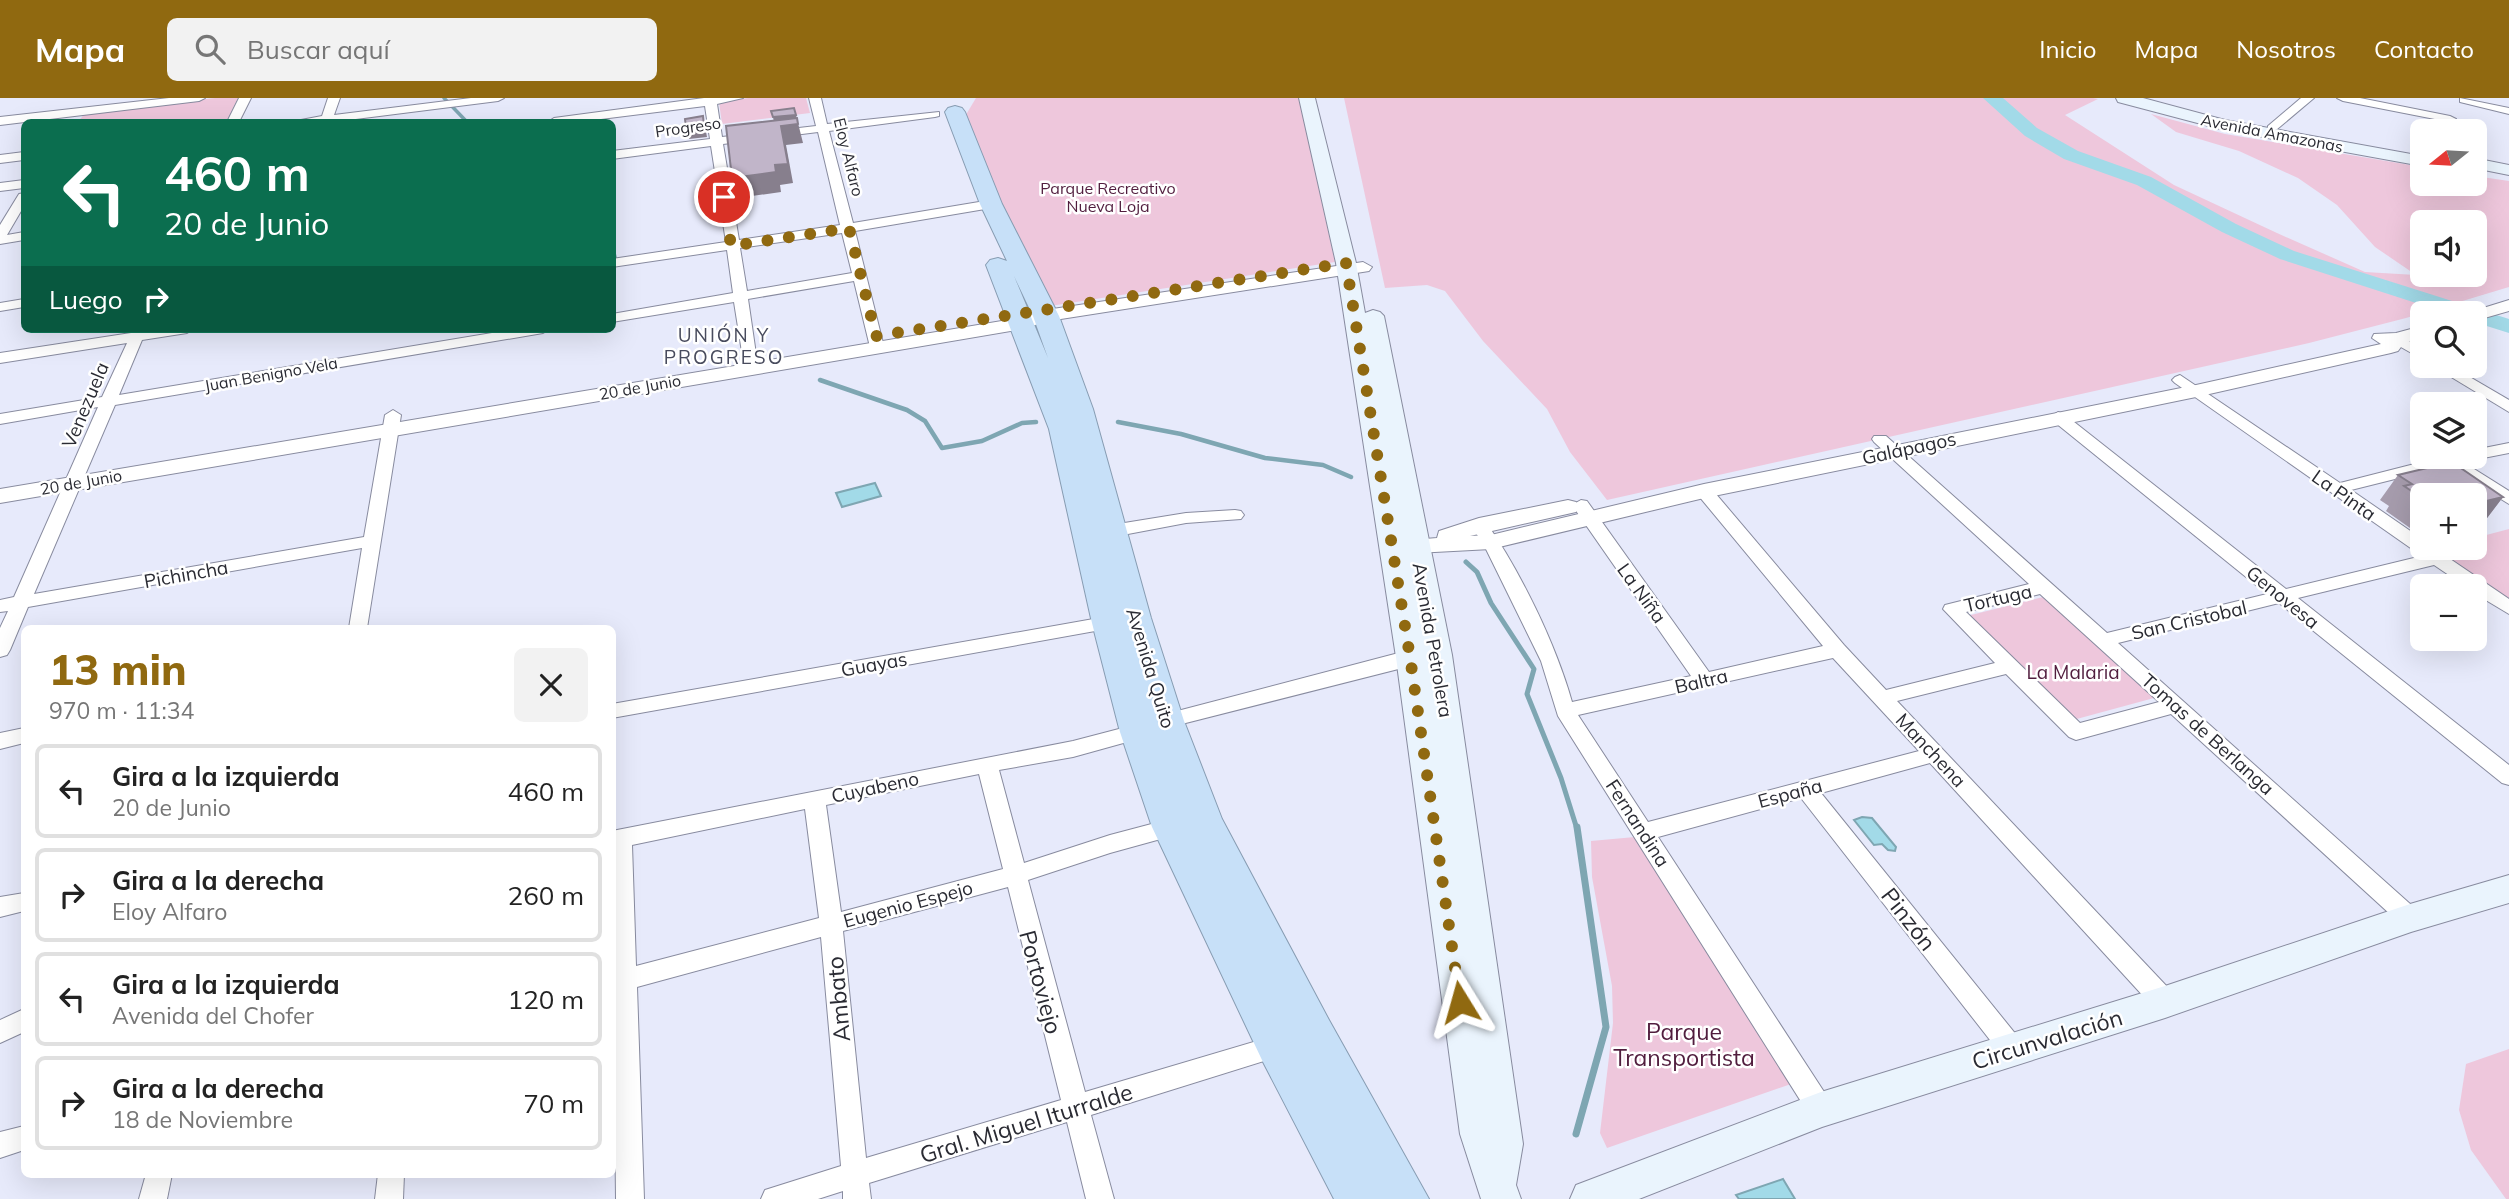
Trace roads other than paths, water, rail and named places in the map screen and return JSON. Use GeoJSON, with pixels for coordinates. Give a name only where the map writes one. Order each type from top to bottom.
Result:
{"type":"FeatureCollection","features":[{"type":"Feature","properties":{"kind":"highway","name":"Avenida Quito"},"geometry":{"type":"LineString","coordinates":[[946,107],[983,205],[1079,409],[1112,531],[1121,620]]}},
{"type":"Feature","properties":{"kind":"highway","name":"Avenida Quito"},"geometry":{"type":"LineString","coordinates":[[1033,316],[1063,429],[1152,727],[1187,823],[1277,1046],[1359,1199]]}},
{"type":"Feature","properties":{"kind":"highway","name":"Avenida Quito"},"geometry":{"type":"LineString","coordinates":[[1187,823],[1314,1034],[1406,1199]]}},
{"type":"Feature","properties":{"kind":"main road","name":"Avenida Petrolera"},"geometry":{"type":"LineString","coordinates":[[1307,98],[1354,265]]}},
{"type":"Feature","properties":{"kind":"main road","name":"Avenida Petrolera"},"geometry":{"type":"LineString","coordinates":[[1322,98],[1424,656],[1504,1144],[1499,1193]]}},
{"type":"Feature","properties":{"kind":"main road","name":"Avenida Amazonas"},"geometry":{"type":"LineString","coordinates":[[2124,98],[2224,125],[2410,154]]}},
{"type":"Feature","properties":{"kind":"main road","name":"Avenida Amazonas"},"geometry":{"type":"LineString","coordinates":[[2146,98],[2229,120],[2410,154]]}},
{"type":"Feature","properties":{"kind":"main road"},"geometry":{"type":"LineString","coordinates":[[2487,166],[2509,170]]}},
{"type":"Feature","properties":{"kind":"main road"},"geometry":{"type":"LineString","coordinates":[[2487,172],[2509,176]]}},
{"type":"Feature","properties":{"kind":"main road","name":"Circunvalación"},"geometry":{"type":"LineString","coordinates":[[1590,1199],[1821,1110],[2165,1002],[2410,918],[2509,889]]}},
{"type":"Feature","properties":{"kind":"street"},"geometry":{"type":"LineString","coordinates":[[76,117],[89,98]]}},
{"type":"Feature","properties":{"kind":"street"},"geometry":{"type":"LineString","coordinates":[[38,119],[76,117],[198,98]]}},
{"type":"Feature","properties":{"kind":"street"},"geometry":{"type":"LineString","coordinates":[[234,119],[245,98]]}},
{"type":"Feature","properties":{"kind":"street"},"geometry":{"type":"LineString","coordinates":[[328,119],[334,98]]}},
{"type":"Feature","properties":{"kind":"street"},"geometry":{"type":"LineString","coordinates":[[342,119],[498,98]]}},
{"type":"Feature","properties":{"kind":"street"},"geometry":{"type":"LineString","coordinates":[[575,119],[737,98]]}},
{"type":"Feature","properties":{"kind":"street","name":"Eloy Alfaro"},"geometry":{"type":"LineString","coordinates":[[815,98],[876,341]]}},
{"type":"Feature","properties":{"kind":"street"},"geometry":{"type":"LineString","coordinates":[[2272,128],[2308,98]]}},
{"type":"Feature","properties":{"kind":"street"},"geometry":{"type":"LineString","coordinates":[[2343,98],[2450,119],[2464,99],[2509,111]]}},
{"type":"Feature","properties":{"kind":"street"},"geometry":{"type":"LineString","coordinates":[[710,100],[750,362]]}},
{"type":"Feature","properties":{"kind":"street","name":"Progreso"},"geometry":{"type":"LineString","coordinates":[[616,154],[824,127],[946,107]]}},
{"type":"Feature","properties":{"kind":"street"},"geometry":{"type":"LineString","coordinates":[[0,121],[21,120]]}},
{"type":"Feature","properties":{"kind":"street"},"geometry":{"type":"LineString","coordinates":[[0,159],[21,156]]}},
{"type":"Feature","properties":{"kind":"street"},"geometry":{"type":"LineString","coordinates":[[0,187],[21,184]]}},
{"type":"Feature","properties":{"kind":"street"},"geometry":{"type":"LineString","coordinates":[[0,237],[21,205]]}},
{"type":"Feature","properties":{"kind":"street"},"geometry":{"type":"LineString","coordinates":[[616,261],[731,246],[983,205]]}},
{"type":"Feature","properties":{"kind":"street"},"geometry":{"type":"LineString","coordinates":[[0,237],[21,236]]}},
{"type":"Feature","properties":{"kind":"street","name":"20 de Junio"},"geometry":{"type":"LineString","coordinates":[[0,496],[77,477],[391,422],[1354,265]]}},
{"type":"Feature","properties":{"kind":"street"},"geometry":{"type":"LineString","coordinates":[[616,317],[861,276]]}},
{"type":"Feature","properties":{"kind":"street"},"geometry":{"type":"LineString","coordinates":[[0,307],[21,304]]}},
{"type":"Feature","properties":{"kind":"street"},"geometry":{"type":"LineString","coordinates":[[2487,312],[2509,305]]}},
{"type":"Feature","properties":{"kind":"street"},"geometry":{"type":"LineString","coordinates":[[0,358],[138,333]]}},
{"type":"Feature","properties":{"kind":"street","name":"Venezuela"},"geometry":{"type":"LineString","coordinates":[[0,650],[138,333]]}},
{"type":"Feature","properties":{"kind":"street","name":"Juan Benigno Vela"},"geometry":{"type":"LineString","coordinates":[[0,419],[519,333]]}},
{"type":"Feature","properties":{"kind":"street","name":"Galápagos"},"geometry":{"type":"LineString","coordinates":[[1404,546],[1485,534],[1887,445],[2391,347],[2397,340],[2410,336]]}},
{"type":"Feature","properties":{"kind":"street"},"geometry":{"type":"LineString","coordinates":[[2397,340],[2410,347]]}},
{"type":"Feature","properties":{"kind":"street"},"geometry":{"type":"LineString","coordinates":[[2461,378],[2509,407]]}},
{"type":"Feature","properties":{"kind":"street","name":"Galápagos"},"geometry":{"type":"LineString","coordinates":[[1585,512],[1704,491],[1887,445],[2058,417],[2188,386]]}},
{"type":"Feature","properties":{"kind":"street","name":"La Pinta"},"geometry":{"type":"LineString","coordinates":[[2188,386],[2410,540]]}},
{"type":"Feature","properties":{"kind":"street","name":"Genovesa"},"geometry":{"type":"LineString","coordinates":[[2058,417],[2509,777]]}},
{"type":"Feature","properties":{"kind":"street"},"geometry":{"type":"LineString","coordinates":[[358,625],[391,422]]}},
{"type":"Feature","properties":{"kind":"street","name":"Tomas de Berlanga"},"geometry":{"type":"LineString","coordinates":[[1887,445],[2410,918]]}},
{"type":"Feature","properties":{"kind":"street"},"geometry":{"type":"LineString","coordinates":[[2487,452],[2509,448]]}},
{"type":"Feature","properties":{"kind":"street"},"geometry":{"type":"LineString","coordinates":[[2335,489],[2413,469]]}},
{"type":"Feature","properties":{"kind":"street"},"geometry":{"type":"LineString","coordinates":[[2470,469],[2509,499]]}},
{"type":"Feature","properties":{"kind":"street","name":"20 de Junio"},"geometry":{"type":"LineString","coordinates":[[0,483],[77,477]]}},
{"type":"Feature","properties":{"kind":"street","name":"Manchena"},"geometry":{"type":"LineString","coordinates":[[1704,491],[1837,650],[2165,1002]]}},
{"type":"Feature","properties":{"kind":"street","name":"La Niña"},"geometry":{"type":"LineString","coordinates":[[1585,512],[1705,681]]}},
{"type":"Feature","properties":{"kind":"street"},"geometry":{"type":"LineString","coordinates":[[1112,531],[1186,518],[1235,515]]}},
{"type":"Feature","properties":{"kind":"street","name":"Fernandina"},"geometry":{"type":"LineString","coordinates":[[1485,534],[1551,661],[1565,711],[1821,1110]]}},
{"type":"Feature","properties":{"kind":"street","name":"Pichincha"},"geometry":{"type":"LineString","coordinates":[[0,606],[372,541]]}},
{"type":"Feature","properties":{"kind":"street","name":"San Cristobal"},"geometry":{"type":"LineString","coordinates":[[2104,640],[2429,560]]}},
{"type":"Feature","properties":{"kind":"street","name":"La Pinta"},"geometry":{"type":"LineString","coordinates":[[2440,560],[2509,608]]}},
{"type":"Feature","properties":{"kind":"street","name":"Tortuga"},"geometry":{"type":"LineString","coordinates":[[2010,666],[1952,609],[2044,587]]}},
{"type":"Feature","properties":{"kind":"street","name":"Guayas"},"geometry":{"type":"LineString","coordinates":[[616,710],[1121,620]]}},
{"type":"Feature","properties":{"kind":"street","name":"Baltra"},"geometry":{"type":"LineString","coordinates":[[1565,711],[1837,650]]}},
{"type":"Feature","properties":{"kind":"street","name":"Cuyabeno"},"geometry":{"type":"LineString","coordinates":[[617,839],[987,764],[1073,750],[1424,656]]}},
{"type":"Feature","properties":{"kind":"street"},"geometry":{"type":"LineString","coordinates":[[1882,698],[2010,666],[2076,732],[2176,705]]}},
{"type":"Feature","properties":{"kind":"street"},"geometry":{"type":"LineString","coordinates":[[0,741],[21,737]]}},
{"type":"Feature","properties":{"kind":"street","name":"España"},"geometry":{"type":"LineString","coordinates":[[1644,832],[1936,754]]}},
{"type":"Feature","properties":{"kind":"street","name":"Portoviejo"},"geometry":{"type":"LineString","coordinates":[[987,764],[1013,876],[1100,1199]]}},
{"type":"Feature","properties":{"kind":"street","name":"Pinzón"},"geometry":{"type":"LineString","coordinates":[[1805,788],[2013,1050]]}},
{"type":"Feature","properties":{"kind":"street","name":"Ambato"},"geometry":{"type":"LineString","coordinates":[[815,800],[831,924],[855,1187]]}},
{"type":"Feature","properties":{"kind":"street","name":"Eugenio Espejo"},"geometry":{"type":"LineString","coordinates":[[618,982],[1013,876],[1187,823]]}},
{"type":"Feature","properties":{"kind":"street"},"geometry":{"type":"LineString","coordinates":[[617,839],[618,982],[630,1199]]}},
{"type":"Feature","properties":{"kind":"street"},"geometry":{"type":"LineString","coordinates":[[0,907],[21,903]]}},
{"type":"Feature","properties":{"kind":"street"},"geometry":{"type":"LineString","coordinates":[[0,1032],[21,1022]]}},
{"type":"Feature","properties":{"kind":"street","name":"Gral. Miguel Iturralde"},"geometry":{"type":"LineString","coordinates":[[775,1199],[855,1187],[1075,1109],[1277,1046]]}},
{"type":"Feature","properties":{"kind":"street"},"geometry":{"type":"LineString","coordinates":[[0,1144],[21,1139]]}},
{"type":"Feature","properties":{"kind":"street"},"geometry":{"type":"LineString","coordinates":[[153,1199],[158,1178]]}},
{"type":"Feature","properties":{"kind":"street"},"geometry":{"type":"LineString","coordinates":[[388,1199],[391,1178]]}},
{"type":"Feature","properties":{"kind":"water"},"geometry":{"type":"Polygon","coordinates":[[[875,483],[881,496],[842,507],[836,493],[875,483]]]}},
{"type":"Feature","properties":{"kind":"water"},"geometry":{"type":"Polygon","coordinates":[[[1872,818],[1896,847],[1895,851],[1888,850],[1882,844],[1874,845],[1854,820],[1872,818]]]}},
{"type":"Feature","properties":{"kind":"water"},"geometry":{"type":"Polygon","coordinates":[[[1783,1179],[1795,1199],[1739,1199],[1736,1195],[1783,1179]]]}},
{"type":"Feature","properties":{"kind":"waterway"},"geometry":{"type":"LineString","coordinates":[[444,98],[464,119]]}},
{"type":"Feature","properties":{"kind":"waterway"},"geometry":{"type":"LineString","coordinates":[[1992,98],[2031,132],[2071,155],[2144,181],[2229,228],[2287,255],[2431,301]]}},
{"type":"Feature","properties":{"kind":"waterway"},"geometry":{"type":"LineString","coordinates":[[2487,319],[2509,326]]}},
{"type":"Feature","properties":{"kind":"waterway"},"geometry":{"type":"LineString","coordinates":[[820,380],[907,410],[925,421],[942,448],[982,441],[1022,423],[1036,422]]}},
{"type":"Feature","properties":{"kind":"waterway"},"geometry":{"type":"LineString","coordinates":[[1118,422],[1181,434],[1265,458],[1323,465],[1351,477]]}},
{"type":"Feature","properties":{"kind":"waterway"},"geometry":{"type":"LineString","coordinates":[[1466,562],[1477,572],[1491,603],[1534,669],[1527,694],[1561,778],[1577,829]]}},
{"type":"Feature","properties":{"kind":"waterway"},"geometry":{"type":"LineString","coordinates":[[1576,1134],[1606,1027],[1577,827]]}},
{"type":"Feature","properties":{"kind":"district","name":"UNIÓN Y PROGRESO"},"geometry":{"type":"Point","coordinates":[724,346]}},
{"type":"Feature","properties":{"kind":"park label","name":"Parque Recreativo Nueva Loja"},"geometry":{"type":"Point","coordinates":[1108,197]}},
{"type":"Feature","properties":{"kind":"park label","name":"La Malaria"},"geometry":{"type":"Point","coordinates":[2073,672]}},
{"type":"Feature","properties":{"kind":"park label","name":"Parque Transportista"},"geometry":{"type":"Point","coordinates":[1684,1044]}}]}
